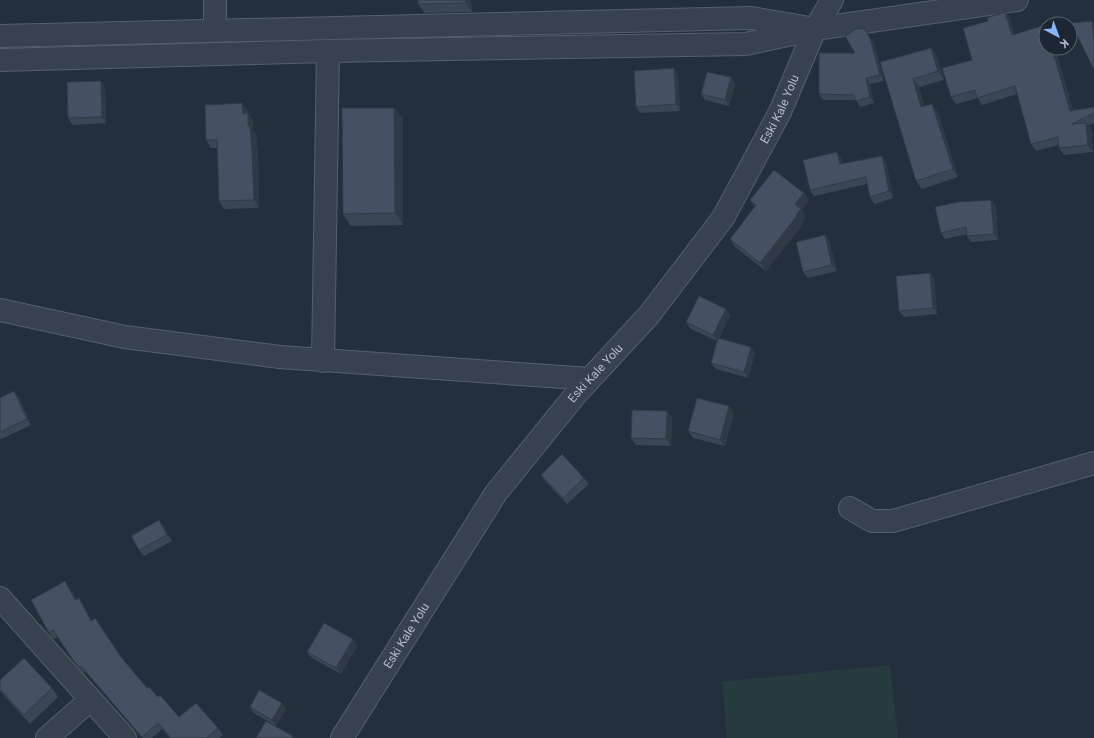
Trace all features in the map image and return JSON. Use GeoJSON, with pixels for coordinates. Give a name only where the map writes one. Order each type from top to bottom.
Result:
{"type":"FeatureCollection","features":[{"type":"Feature","properties":{"kind":"street"},"geometry":{"type":"LineString","coordinates":[[215,0],[215,30]]}},
{"type":"Feature","properties":{"kind":"street","name":"Eski Kale Yolu"},"geometry":{"type":"LineString","coordinates":[[342,738],[496,493],[590,379],[649,315],[723,218],[780,112],[816,28],[832,0]]}},
{"type":"Feature","properties":{"kind":"street"},"geometry":{"type":"LineString","coordinates":[[0,60],[328,51],[746,44],[816,28],[1017,0]]}},
{"type":"Feature","properties":{"kind":"street"},"geometry":{"type":"LineString","coordinates":[[0,36],[751,18],[816,28]]}},
{"type":"Feature","properties":{"kind":"street"},"geometry":{"type":"LineString","coordinates":[[323,361],[328,51]]}},
{"type":"Feature","properties":{"kind":"street"},"geometry":{"type":"LineString","coordinates":[[0,310],[125,337],[280,357],[590,379]]}},
{"type":"Feature","properties":{"kind":"street"},"geometry":{"type":"LineString","coordinates":[[850,508],[872,521],[893,521],[1094,463]]}},
{"type":"Feature","properties":{"kind":"street"},"geometry":{"type":"LineString","coordinates":[[0,598],[90,700],[126,738]]}},
{"type":"Feature","properties":{"kind":"street"},"geometry":{"type":"LineString","coordinates":[[48,738],[90,700]]}},
{"type":"Feature","properties":{"kind":"green space"},"geometry":{"type":"Polygon","coordinates":[[[890,665],[898,738],[727,738],[722,682],[890,665]]]}},
{"type":"Feature","properties":{"kind":"building"},"geometry":{"type":"Polygon","coordinates":[[[418,0],[465,0],[466,3],[418,4],[418,0]]]}},
{"type":"Feature","properties":{"kind":"building"},"geometry":{"type":"Polygon","coordinates":[[[1005,12],[1012,35],[1038,27],[1038,56],[1054,56],[1070,111],[1094,107],[1094,113],[1072,124],[1086,123],[1088,145],[1059,148],[1058,137],[1031,144],[1015,86],[977,98],[975,90],[951,97],[942,68],[972,60],[963,28],[988,21],[987,18],[1005,12]]]}},
{"type":"Feature","properties":{"kind":"building"},"geometry":{"type":"Polygon","coordinates":[[[1092,21],[1094,70],[1078,37],[1078,22],[1092,21]]]}},
{"type":"Feature","properties":{"kind":"building"},"geometry":{"type":"Polygon","coordinates":[[[864,28],[870,38],[880,75],[866,78],[870,97],[856,101],[854,95],[819,94],[819,53],[855,53],[845,36],[856,29],[864,28]]]}},
{"type":"Feature","properties":{"kind":"building"},"geometry":{"type":"Polygon","coordinates":[[[931,48],[938,71],[913,79],[921,107],[932,104],[953,169],[916,181],[880,62],[931,48]]]}},
{"type":"Feature","properties":{"kind":"building"},"geometry":{"type":"Polygon","coordinates":[[[674,68],[676,104],[636,107],[634,71],[674,68]]]}},
{"type":"Feature","properties":{"kind":"building"},"geometry":{"type":"Polygon","coordinates":[[[707,72],[731,77],[725,100],[701,94],[707,72]]]}},
{"type":"Feature","properties":{"kind":"building"},"geometry":{"type":"Polygon","coordinates":[[[101,81],[102,117],[68,118],[67,82],[101,81]]]}},
{"type":"Feature","properties":{"kind":"building"},"geometry":{"type":"Polygon","coordinates":[[[242,103],[243,114],[248,113],[248,126],[250,126],[254,200],[219,201],[217,140],[206,140],[205,105],[242,103]]]}},
{"type":"Feature","properties":{"kind":"building"},"geometry":{"type":"Polygon","coordinates":[[[342,108],[394,108],[395,213],[343,214],[342,108]]]}},
{"type":"Feature","properties":{"kind":"building"},"geometry":{"type":"Polygon","coordinates":[[[837,152],[840,164],[882,156],[889,191],[870,197],[866,177],[810,190],[803,160],[837,152]]]}},
{"type":"Feature","properties":{"kind":"building"},"geometry":{"type":"Polygon","coordinates":[[[774,170],[804,193],[795,204],[801,209],[796,215],[797,216],[760,263],[730,239],[756,205],[750,200],[774,170]]]}},
{"type":"Feature","properties":{"kind":"building"},"geometry":{"type":"Polygon","coordinates":[[[991,200],[994,234],[967,236],[966,227],[941,233],[935,207],[958,202],[991,200]]]}},
{"type":"Feature","properties":{"kind":"building"},"geometry":{"type":"Polygon","coordinates":[[[825,235],[832,265],[803,272],[796,242],[825,235]]]}},
{"type":"Feature","properties":{"kind":"building"},"geometry":{"type":"Polygon","coordinates":[[[930,273],[933,308],[899,311],[896,276],[930,273]]]}},
{"type":"Feature","properties":{"kind":"building"},"geometry":{"type":"Polygon","coordinates":[[[699,296],[726,309],[713,335],[686,322],[699,296]]]}},
{"type":"Feature","properties":{"kind":"building"},"geometry":{"type":"Polygon","coordinates":[[[718,338],[751,347],[744,372],[711,363],[718,338]]]}},
{"type":"Feature","properties":{"kind":"building"},"geometry":{"type":"Polygon","coordinates":[[[14,391],[27,419],[0,432],[0,398],[14,391]]]}},
{"type":"Feature","properties":{"kind":"building"},"geometry":{"type":"Polygon","coordinates":[[[697,398],[729,406],[720,440],[688,431],[697,398]]]}},
{"type":"Feature","properties":{"kind":"building"},"geometry":{"type":"Polygon","coordinates":[[[632,410],[667,411],[666,439],[631,438],[632,410]]]}},
{"type":"Feature","properties":{"kind":"building"},"geometry":{"type":"Polygon","coordinates":[[[562,454],[584,478],[563,498],[541,475],[562,454]]]}},
{"type":"Feature","properties":{"kind":"building"},"geometry":{"type":"Polygon","coordinates":[[[159,520],[167,535],[139,550],[131,536],[159,520]]]}},
{"type":"Feature","properties":{"kind":"building"},"geometry":{"type":"Polygon","coordinates":[[[65,581],[75,600],[79,598],[91,621],[95,618],[121,657],[147,688],[149,687],[158,697],[160,695],[179,717],[196,703],[218,728],[207,738],[171,738],[158,723],[142,737],[81,666],[79,667],[73,660],[53,630],[49,633],[31,600],[65,581]]]}},
{"type":"Feature","properties":{"kind":"building"},"geometry":{"type":"Polygon","coordinates":[[[324,623],[353,639],[336,668],[307,652],[324,623]]]}},
{"type":"Feature","properties":{"kind":"building"},"geometry":{"type":"Polygon","coordinates":[[[24,658],[52,688],[24,715],[0,689],[0,680],[24,658]]]}},
{"type":"Feature","properties":{"kind":"building"},"geometry":{"type":"Polygon","coordinates":[[[259,690],[282,703],[272,720],[250,707],[259,690]]]}},
{"type":"Feature","properties":{"kind":"building"},"geometry":{"type":"Polygon","coordinates":[[[266,721],[293,736],[292,738],[256,738],[266,721]]]}}]}
